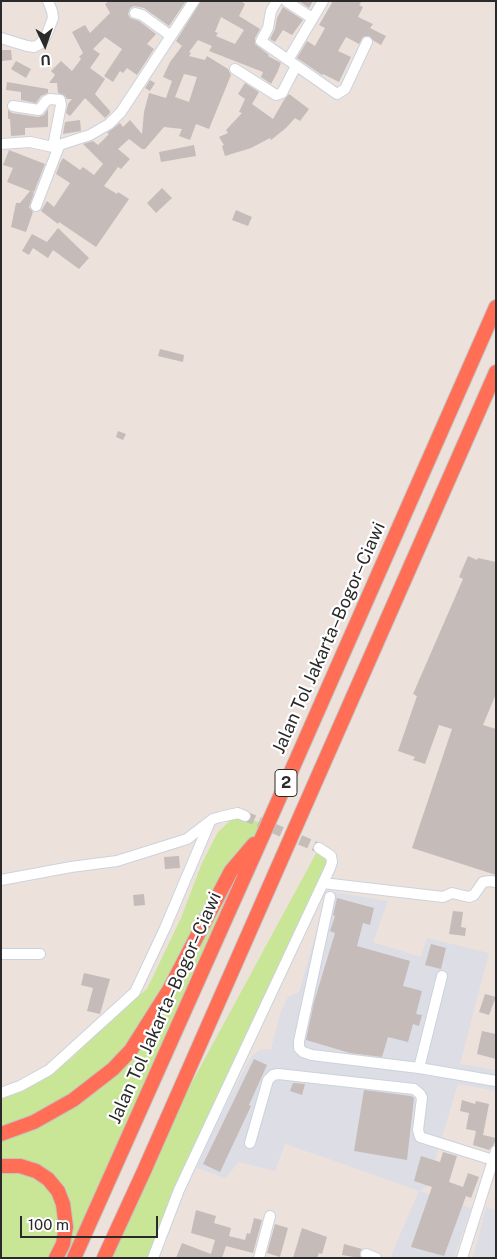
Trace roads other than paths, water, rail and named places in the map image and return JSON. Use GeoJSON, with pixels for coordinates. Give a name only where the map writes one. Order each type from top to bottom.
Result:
{"type":"FeatureCollection","features":[{"type":"Feature","properties":{"kind":"highway","name":"Jalan Tol Jakarta–Bogor–Ciawi"},"geometry":{"type":"LineString","coordinates":[[74,1258],[496,307]]}},
{"type":"Feature","properties":{"kind":"highway","name":"2"},"geometry":{"type":"LineString","coordinates":[[104,1258],[496,372]]}},
{"type":"Feature","properties":{"kind":"highway"},"geometry":{"type":"LineString","coordinates":[[1,1134],[34,1122],[72,1100],[112,1069],[131,1050],[169,990],[230,872],[265,831]]}},
{"type":"Feature","properties":{"kind":"highway"},"geometry":{"type":"LineString","coordinates":[[1,1166],[20,1166],[36,1171],[48,1178],[58,1191],[64,1204],[66,1227],[63,1244],[56,1258]]}},
{"type":"Feature","properties":{"kind":"highway"},"geometry":{"type":"LineString","coordinates":[[111,1258],[118,1228]]}},
{"type":"Feature","properties":{"kind":"street"},"geometry":{"type":"LineString","coordinates":[[1,38],[27,46],[40,44],[47,34],[53,18],[48,1]]}},
{"type":"Feature","properties":{"kind":"street"},"geometry":{"type":"LineString","coordinates":[[1,144],[30,142],[56,146],[90,135],[109,124],[121,112],[194,1]]}},
{"type":"Feature","properties":{"kind":"street"},"geometry":{"type":"LineString","coordinates":[[277,1],[271,11],[270,22],[261,42],[330,91],[337,94],[345,89],[367,42]]}},
{"type":"Feature","properties":{"kind":"street"},"geometry":{"type":"LineString","coordinates":[[286,1],[312,18]]}},
{"type":"Feature","properties":{"kind":"street"},"geometry":{"type":"LineString","coordinates":[[235,69],[276,95],[282,93],[312,18],[323,1]]}},
{"type":"Feature","properties":{"kind":"street"},"geometry":{"type":"LineString","coordinates":[[135,13],[142,15],[171,36]]}},
{"type":"Feature","properties":{"kind":"street"},"geometry":{"type":"LineString","coordinates":[[13,106],[39,110],[46,101],[60,100],[56,146],[36,206]]}},
{"type":"Feature","properties":{"kind":"street"},"geometry":{"type":"LineString","coordinates":[[1,880],[117,861],[187,839],[213,820],[229,814],[238,813],[245,816]]}},
{"type":"Feature","properties":{"kind":"street"},"geometry":{"type":"LineString","coordinates":[[1,1094],[49,1070],[135,992],[165,928],[209,824]]}},
{"type":"Feature","properties":{"kind":"street"},"geometry":{"type":"LineString","coordinates":[[153,1258],[179,1190],[323,882],[332,859],[331,856],[318,848]]}},
{"type":"Feature","properties":{"kind":"street"},"geometry":{"type":"LineString","coordinates":[[323,882],[443,897],[452,893],[469,897],[474,895],[486,881],[496,882]]}},
{"type":"Feature","properties":{"kind":"street"},"geometry":{"type":"LineString","coordinates":[[330,897],[299,1048],[303,1052],[312,1055],[419,1068],[496,1081]]}},
{"type":"Feature","properties":{"kind":"street"},"geometry":{"type":"LineString","coordinates":[[1,954],[40,954]]}},
{"type":"Feature","properties":{"kind":"street"},"geometry":{"type":"LineString","coordinates":[[419,1068],[442,976]]}},
{"type":"Feature","properties":{"kind":"street"},"geometry":{"type":"LineString","coordinates":[[250,1143],[268,1080],[273,1074],[414,1089],[422,1098],[418,1130],[420,1136],[494,1155],[491,1180],[462,1258]]}},
{"type":"Feature","properties":{"kind":"street"},"geometry":{"type":"LineString","coordinates":[[259,1258],[270,1216]]}},
{"type":"Feature","properties":{"kind":"tunnel"},"geometry":{"type":"LineString","coordinates":[[245,816],[319,848]]}}]}
